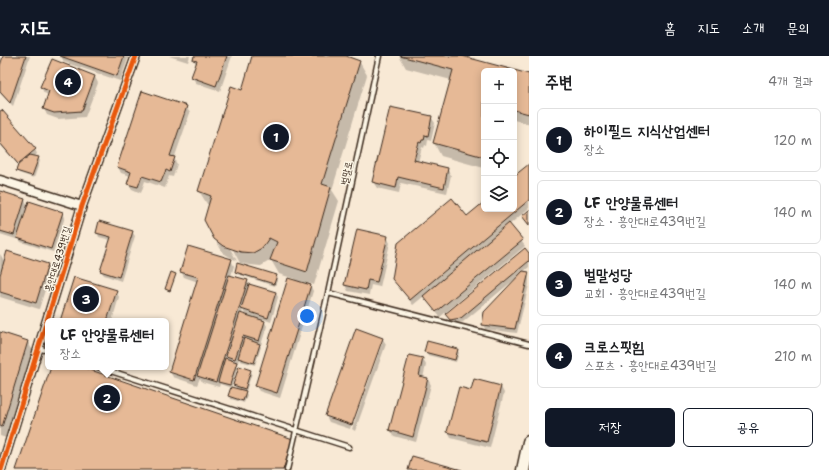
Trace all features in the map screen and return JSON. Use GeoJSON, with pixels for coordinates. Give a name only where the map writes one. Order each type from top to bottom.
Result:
{"type":"FeatureCollection","features":[{"type":"Feature","properties":{"kind":"street","name":"흥안대로439번길"},"geometry":{"type":"LineString","coordinates":[[47,318],[82,206],[136,56]]}},
{"type":"Feature","properties":{"kind":"street"},"geometry":{"type":"LineString","coordinates":[[0,180],[82,206]]}},
{"type":"Feature","properties":{"kind":"street","name":"흥안대로439번길"},"geometry":{"type":"LineString","coordinates":[[1,470],[45,325]]}},
{"type":"Feature","properties":{"kind":"street"},"geometry":{"type":"LineString","coordinates":[[522,470],[529,442]]}},
{"type":"Feature","properties":{"kind":"lane","name":"벌말로"},"geometry":{"type":"LineString","coordinates":[[287,470],[328,293],[380,56]]}},
{"type":"Feature","properties":{"kind":"lane"},"geometry":{"type":"LineString","coordinates":[[328,293],[529,344]]}},
{"type":"Feature","properties":{"kind":"lane"},"geometry":{"type":"LineString","coordinates":[[38,348],[45,350]]}},
{"type":"Feature","properties":{"kind":"lane"},"geometry":{"type":"LineString","coordinates":[[107,370],[349,447]]}},
{"type":"Feature","properties":{"kind":"building"},"geometry":{"type":"Polygon","coordinates":[[[3,56],[26,56],[10,103],[0,92],[0,66],[3,56]]]}},
{"type":"Feature","properties":{"kind":"building"},"geometry":{"type":"Polygon","coordinates":[[[60,56],[124,56],[117,76],[60,56]]]}},
{"type":"Feature","properties":{"kind":"building"},"geometry":{"type":"Polygon","coordinates":[[[194,56],[227,56],[216,86],[191,77],[197,61],[193,60],[194,56]]]}},
{"type":"Feature","properties":{"kind":"building"},"geometry":{"type":"Polygon","coordinates":[[[252,56],[346,56],[360,61],[322,184],[331,187],[307,272],[270,260],[277,242],[269,238],[262,248],[253,253],[241,252],[223,246],[214,239],[204,220],[211,196],[198,191],[231,86],[242,90],[252,56]]]}},
{"type":"Feature","properties":{"kind":"building"},"geometry":{"type":"Polygon","coordinates":[[[400,56],[462,56],[507,68],[481,68],[481,156],[433,143],[453,70],[400,56]]]}},
{"type":"Feature","properties":{"kind":"building"},"geometry":{"type":"Polygon","coordinates":[[[52,59],[95,76],[82,111],[54,113],[43,109],[49,91],[40,87],[52,59]]]}},
{"type":"Feature","properties":{"kind":"building"},"geometry":{"type":"Polygon","coordinates":[[[517,71],[529,74],[529,114],[517,111],[517,71]]]}},
{"type":"Feature","properties":{"kind":"building"},"geometry":{"type":"Polygon","coordinates":[[[142,91],[187,106],[170,156],[175,157],[170,172],[166,170],[161,182],[142,176],[138,187],[127,184],[131,172],[117,167],[142,91]]]}},
{"type":"Feature","properties":{"kind":"building"},"geometry":{"type":"Polygon","coordinates":[[[390,107],[432,116],[428,136],[425,135],[424,140],[422,140],[421,143],[419,142],[414,160],[448,168],[444,188],[398,177],[396,188],[372,182],[390,107]]]}},
{"type":"Feature","properties":{"kind":"building"},"geometry":{"type":"Polygon","coordinates":[[[2,110],[36,149],[18,164],[0,143],[0,111],[2,110]]]}},
{"type":"Feature","properties":{"kind":"building"},"geometry":{"type":"Polygon","coordinates":[[[30,155],[39,157],[32,176],[16,171],[18,165],[30,155]]]}},
{"type":"Feature","properties":{"kind":"building"},"geometry":{"type":"Polygon","coordinates":[[[529,164],[529,200],[517,210],[517,176],[517,174],[529,164]]]}},
{"type":"Feature","properties":{"kind":"building"},"geometry":{"type":"Polygon","coordinates":[[[0,191],[25,199],[14,235],[0,231],[0,191]]]}},
{"type":"Feature","properties":{"kind":"building"},"geometry":{"type":"Polygon","coordinates":[[[452,198],[467,216],[481,204],[481,212],[515,212],[410,300],[392,279],[398,243],[452,198]]]}},
{"type":"Feature","properties":{"kind":"building"},"geometry":{"type":"Polygon","coordinates":[[[29,201],[63,212],[51,249],[17,238],[29,201]]]}},
{"type":"Feature","properties":{"kind":"building"},"geometry":{"type":"Polygon","coordinates":[[[529,210],[529,225],[522,216],[529,210]]]}},
{"type":"Feature","properties":{"kind":"building"},"geometry":{"type":"Polygon","coordinates":[[[99,221],[133,231],[119,277],[100,271],[111,237],[96,233],[99,221]]]}},
{"type":"Feature","properties":{"kind":"building"},"geometry":{"type":"Polygon","coordinates":[[[509,223],[523,240],[436,312],[423,296],[509,223]]]}},
{"type":"Feature","properties":{"kind":"building"},"geometry":{"type":"Polygon","coordinates":[[[357,229],[388,236],[377,282],[368,280],[366,290],[344,285],[357,229]]]}},
{"type":"Feature","properties":{"kind":"building"},"geometry":{"type":"Polygon","coordinates":[[[188,246],[232,259],[194,380],[169,372],[198,277],[180,272],[188,246]]]}},
{"type":"Feature","properties":{"kind":"building"},"geometry":{"type":"Polygon","coordinates":[[[525,248],[529,253],[529,261],[461,318],[450,320],[445,314],[525,248]]]}},
{"type":"Feature","properties":{"kind":"building"},"geometry":{"type":"Polygon","coordinates":[[[7,251],[48,264],[36,303],[0,292],[0,275],[7,251]]]}},
{"type":"Feature","properties":{"kind":"building"},"geometry":{"type":"Polygon","coordinates":[[[237,263],[277,275],[274,284],[235,272],[237,263]]]}},
{"type":"Feature","properties":{"kind":"building"},"geometry":{"type":"Polygon","coordinates":[[[523,271],[529,272],[515,329],[482,325],[484,312],[523,271]]]}},
{"type":"Feature","properties":{"kind":"building"},"geometry":{"type":"Polygon","coordinates":[[[171,272],[176,274],[170,291],[165,289],[171,272]]]}},
{"type":"Feature","properties":{"kind":"building"},"geometry":{"type":"Polygon","coordinates":[[[229,275],[248,280],[216,382],[197,376],[229,275]]]}},
{"type":"Feature","properties":{"kind":"building"},"geometry":{"type":"Polygon","coordinates":[[[74,277],[117,290],[108,318],[61,318],[74,277]]]}},
{"type":"Feature","properties":{"kind":"building"},"geometry":{"type":"Polygon","coordinates":[[[288,278],[311,285],[277,393],[255,386],[288,278]]]}},
{"type":"Feature","properties":{"kind":"building"},"geometry":{"type":"Polygon","coordinates":[[[249,284],[276,292],[268,318],[241,309],[249,284]]]}},
{"type":"Feature","properties":{"kind":"building"},"geometry":{"type":"Polygon","coordinates":[[[240,313],[265,321],[259,341],[243,336],[235,359],[226,356],[240,313]]]}},
{"type":"Feature","properties":{"kind":"building"},"geometry":{"type":"Polygon","coordinates":[[[356,328],[383,338],[352,425],[325,416],[356,328]]]}},
{"type":"Feature","properties":{"kind":"building"},"geometry":{"type":"Polygon","coordinates":[[[0,332],[28,341],[2,427],[0,426],[0,332]]]}},
{"type":"Feature","properties":{"kind":"building"},"geometry":{"type":"Polygon","coordinates":[[[244,338],[260,344],[254,363],[238,358],[244,338]]]}},
{"type":"Feature","properties":{"kind":"building"},"geometry":{"type":"Polygon","coordinates":[[[427,341],[458,349],[455,360],[424,352],[427,341]]]}},
{"type":"Feature","properties":{"kind":"building"},"geometry":{"type":"Polygon","coordinates":[[[409,355],[423,358],[419,376],[428,378],[413,437],[389,430],[409,355]]]}},
{"type":"Feature","properties":{"kind":"building"},"geometry":{"type":"Polygon","coordinates":[[[225,358],[237,362],[230,385],[218,382],[225,358]]]}},
{"type":"Feature","properties":{"kind":"building"},"geometry":{"type":"Polygon","coordinates":[[[239,366],[251,370],[245,389],[233,385],[239,366]]]}},
{"type":"Feature","properties":{"kind":"building"},"geometry":{"type":"Polygon","coordinates":[[[50,370],[91,370],[293,439],[283,470],[16,470],[50,370]]]}},
{"type":"Feature","properties":{"kind":"building"},"geometry":{"type":"Polygon","coordinates":[[[474,379],[501,386],[487,442],[447,432],[459,387],[471,390],[474,379]]]}},
{"type":"Feature","properties":{"kind":"building"},"geometry":{"type":"Polygon","coordinates":[[[231,387],[246,391],[243,401],[228,396],[231,387]]]}},
{"type":"Feature","properties":{"kind":"building"},"geometry":{"type":"Polygon","coordinates":[[[412,456],[462,470],[408,470],[412,456]]]}},
{"type":"Feature","properties":{"kind":"cycle path"},"geometry":{"type":"LineString","coordinates":[[48,318],[82,206],[136,56]]}},
{"type":"Feature","properties":{"kind":"cycle path"},"geometry":{"type":"LineString","coordinates":[[1,470],[45,327]]}},
{"type":"Feature","properties":{"kind":"place","name":"크로스핏힘"},"geometry":{"type":"Point","coordinates":[68,82]}},
{"type":"Feature","properties":{"kind":"place","name":"하이필드 지식산업센터"},"geometry":{"type":"Point","coordinates":[276,137]}},
{"type":"Feature","properties":{"kind":"place","name":"벌말성당"},"geometry":{"type":"Point","coordinates":[86,299]}},
{"type":"Feature","properties":{"kind":"place","name":"LF 안양물류센터"},"geometry":{"type":"Point","coordinates":[107,398]}}]}
